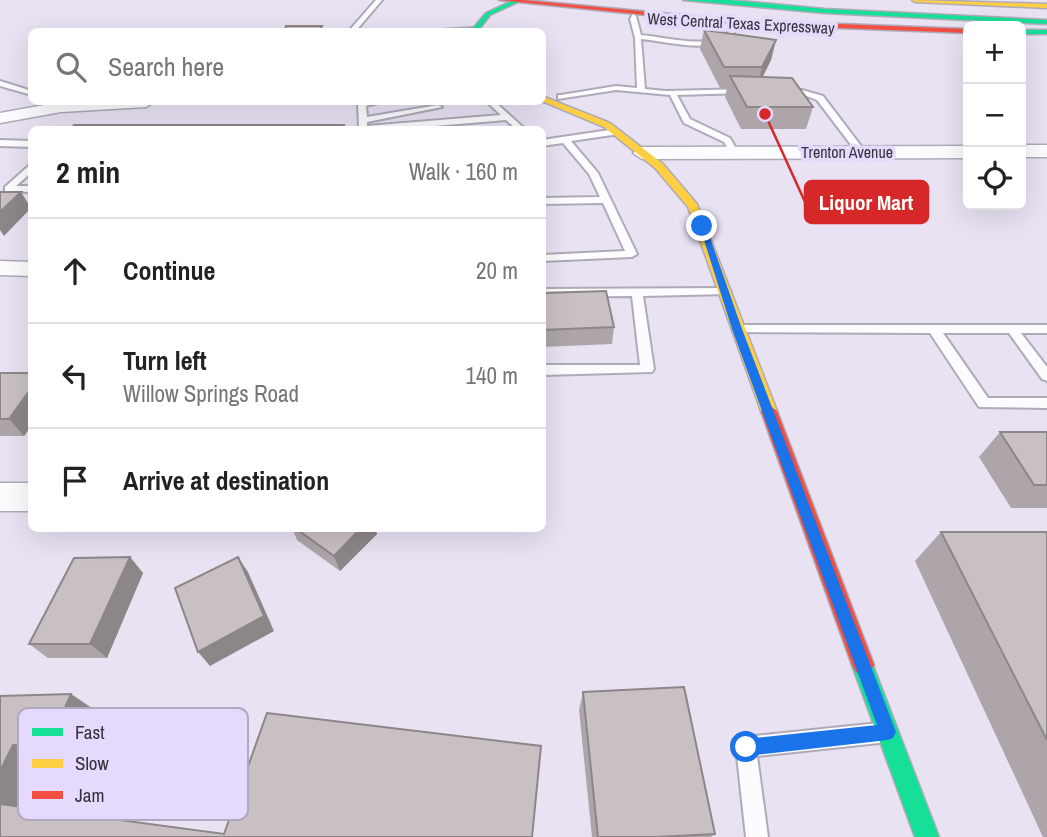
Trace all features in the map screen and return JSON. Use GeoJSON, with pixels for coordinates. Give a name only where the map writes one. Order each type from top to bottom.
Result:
{"type":"FeatureCollection","features":[{"type":"Feature","properties":{"kind":"main road"},"geometry":{"type":"LineString","coordinates":[[687,0],[825,11],[1047,22]]}},
{"type":"Feature","properties":{"kind":"main road"},"geometry":{"type":"LineString","coordinates":[[708,0],[743,4]]}},
{"type":"Feature","properties":{"kind":"main road"},"geometry":{"type":"LineString","coordinates":[[915,0],[1047,3]]}},
{"type":"Feature","properties":{"kind":"main road"},"geometry":{"type":"LineString","coordinates":[[1031,0],[1047,3]]}},
{"type":"Feature","properties":{"kind":"main road"},"geometry":{"type":"LineString","coordinates":[[476,22],[489,10],[511,6]]}},
{"type":"Feature","properties":{"kind":"main road","name":"West Central Texas Expressway"},"geometry":{"type":"LineString","coordinates":[[511,6],[730,23],[866,30],[963,31]]}},
{"type":"Feature","properties":{"kind":"main road"},"geometry":{"type":"LineString","coordinates":[[556,20],[609,13]]}},
{"type":"Feature","properties":{"kind":"main road"},"geometry":{"type":"LineString","coordinates":[[1026,32],[1047,32]]}},
{"type":"Feature","properties":{"kind":"main road"},"geometry":{"type":"LineString","coordinates":[[546,84],[575,110]]}},
{"type":"Feature","properties":{"kind":"main road"},"geometry":{"type":"LineString","coordinates":[[546,99],[575,110],[616,132],[671,177],[693,206],[927,837]]}},
{"type":"Feature","properties":{"kind":"street"},"geometry":{"type":"LineString","coordinates":[[0,118],[53,105]]}},
{"type":"Feature","properties":{"kind":"street"},"geometry":{"type":"LineString","coordinates":[[1026,151],[1047,151]]}},
{"type":"Feature","properties":{"kind":"street","name":"Trenton Avenue"},"geometry":{"type":"LineString","coordinates":[[642,153],[963,152]]}},
{"type":"Feature","properties":{"kind":"street"},"geometry":{"type":"LineString","coordinates":[[0,268],[28,269]]}},
{"type":"Feature","properties":{"kind":"street"},"geometry":{"type":"LineString","coordinates":[[0,497],[28,497]]}},
{"type":"Feature","properties":{"kind":"lane"},"geometry":{"type":"LineString","coordinates":[[354,28],[379,0]]}},
{"type":"Feature","properties":{"kind":"lane"},"geometry":{"type":"LineString","coordinates":[[633,16],[632,23],[638,37],[642,90]]}},
{"type":"Feature","properties":{"kind":"lane"},"geometry":{"type":"LineString","coordinates":[[455,28],[476,22]]}},
{"type":"Feature","properties":{"kind":"lane"},"geometry":{"type":"LineString","coordinates":[[638,37],[724,41],[731,38],[730,23]]}},
{"type":"Feature","properties":{"kind":"lane"},"geometry":{"type":"LineString","coordinates":[[0,83],[28,92]]}},
{"type":"Feature","properties":{"kind":"lane"},"geometry":{"type":"LineString","coordinates":[[561,97],[603,89],[751,91]]}},
{"type":"Feature","properties":{"kind":"lane"},"geometry":{"type":"LineString","coordinates":[[776,91],[802,92],[820,98],[861,152]]}},
{"type":"Feature","properties":{"kind":"lane"},"geometry":{"type":"LineString","coordinates":[[672,92],[687,121],[727,141],[734,152]]}},
{"type":"Feature","properties":{"kind":"lane"},"geometry":{"type":"LineString","coordinates":[[361,105],[362,126]]}},
{"type":"Feature","properties":{"kind":"lane"},"geometry":{"type":"LineString","coordinates":[[494,105],[518,126]]}},
{"type":"Feature","properties":{"kind":"lane"},"geometry":{"type":"LineString","coordinates":[[362,126],[438,107]]}},
{"type":"Feature","properties":{"kind":"lane"},"geometry":{"type":"LineString","coordinates":[[362,126],[508,117]]}},
{"type":"Feature","properties":{"kind":"lane"},"geometry":{"type":"LineString","coordinates":[[546,142],[616,132]]}},
{"type":"Feature","properties":{"kind":"lane"},"geometry":{"type":"LineString","coordinates":[[546,258],[632,254],[593,173],[565,140]]}},
{"type":"Feature","properties":{"kind":"lane"},"geometry":{"type":"LineString","coordinates":[[0,143],[28,144]]}},
{"type":"Feature","properties":{"kind":"lane"},"geometry":{"type":"LineString","coordinates":[[4,189],[28,169]]}},
{"type":"Feature","properties":{"kind":"lane"},"geometry":{"type":"LineString","coordinates":[[4,189],[28,189]]}},
{"type":"Feature","properties":{"kind":"lane"},"geometry":{"type":"LineString","coordinates":[[546,201],[606,200]]}},
{"type":"Feature","properties":{"kind":"lane"},"geometry":{"type":"LineString","coordinates":[[546,370],[647,369],[637,292]]}},
{"type":"Feature","properties":{"kind":"lane"},"geometry":{"type":"LineString","coordinates":[[546,293],[725,292]]}},
{"type":"Feature","properties":{"kind":"lane"},"geometry":{"type":"LineString","coordinates":[[737,329],[1047,329]]}},
{"type":"Feature","properties":{"kind":"lane"},"geometry":{"type":"LineString","coordinates":[[934,329],[984,403],[1047,403]]}},
{"type":"Feature","properties":{"kind":"lane"},"geometry":{"type":"LineString","coordinates":[[1012,329],[1047,376]]}},
{"type":"Feature","properties":{"kind":"lane"},"geometry":{"type":"LineString","coordinates":[[757,837],[746,747],[888,732]]}},
{"type":"Feature","properties":{"kind":"building"},"geometry":{"type":"Polygon","coordinates":[[[286,26],[322,26],[321,28],[285,28],[286,26]]]}},
{"type":"Feature","properties":{"kind":"building"},"geometry":{"type":"Polygon","coordinates":[[[704,30],[776,40],[762,67],[724,67],[704,30]]]}},
{"type":"Feature","properties":{"kind":"building"},"geometry":{"type":"Polygon","coordinates":[[[730,76],[792,78],[813,107],[747,107],[730,76]]]}},
{"type":"Feature","properties":{"kind":"building"},"geometry":{"type":"Polygon","coordinates":[[[74,125],[344,125],[344,126],[74,125]]]}},
{"type":"Feature","properties":{"kind":"building"},"geometry":{"type":"Polygon","coordinates":[[[0,192],[21,192],[0,212],[0,192]]]}},
{"type":"Feature","properties":{"kind":"building"},"geometry":{"type":"Polygon","coordinates":[[[606,291],[614,327],[546,330],[546,293],[606,291]]]}},
{"type":"Feature","properties":{"kind":"building"},"geometry":{"type":"Polygon","coordinates":[[[0,373],[28,373],[28,393],[9,419],[0,419],[0,373]]]}},
{"type":"Feature","properties":{"kind":"building"},"geometry":{"type":"Polygon","coordinates":[[[1000,432],[1047,432],[1047,485],[1034,485],[1000,432]]]}},
{"type":"Feature","properties":{"kind":"building"},"geometry":{"type":"Polygon","coordinates":[[[301,532],[357,532],[334,556],[301,532]]]}},
{"type":"Feature","properties":{"kind":"building"},"geometry":{"type":"Polygon","coordinates":[[[941,532],[1047,532],[1047,740],[941,532]]]}},
{"type":"Feature","properties":{"kind":"building"},"geometry":{"type":"Polygon","coordinates":[[[130,557],[90,644],[29,644],[74,558],[130,557]]]}},
{"type":"Feature","properties":{"kind":"building"},"geometry":{"type":"Polygon","coordinates":[[[238,557],[264,616],[198,652],[175,588],[238,557]]]}},
{"type":"Feature","properties":{"kind":"building"},"geometry":{"type":"Polygon","coordinates":[[[684,687],[715,834],[598,837],[583,692],[684,687]]]}},
{"type":"Feature","properties":{"kind":"building"},"geometry":{"type":"Polygon","coordinates":[[[71,694],[65,708],[18,708],[18,745],[13,745],[0,771],[0,696],[71,694]]]}},
{"type":"Feature","properties":{"kind":"building"},"geometry":{"type":"Polygon","coordinates":[[[267,713],[541,746],[532,837],[0,837],[0,804],[18,806],[18,820],[119,820],[224,834],[229,820],[248,820],[248,766],[267,713]]]}},
{"type":"Feature","properties":{"kind":"traffic: fast"},"geometry":{"type":"LineString","coordinates":[[476,28],[488,14],[519,0]]}},
{"type":"Feature","properties":{"kind":"traffic: fast"},"geometry":{"type":"LineString","coordinates":[[686,0],[743,4]]}},
{"type":"Feature","properties":{"kind":"traffic: fast"},"geometry":{"type":"LineString","coordinates":[[708,0],[825,11],[1047,22]]}},
{"type":"Feature","properties":{"kind":"traffic: fast"},"geometry":{"type":"LineString","coordinates":[[1026,32],[1047,32]]}},
{"type":"Feature","properties":{"kind":"traffic: fast"},"geometry":{"type":"LineString","coordinates":[[863,665],[927,837]]}},
{"type":"Feature","properties":{"kind":"traffic: slow"},"geometry":{"type":"LineString","coordinates":[[915,0],[1047,6]]}},
{"type":"Feature","properties":{"kind":"traffic: slow"},"geometry":{"type":"LineString","coordinates":[[546,100],[607,125],[659,166],[693,206],[769,411]]}},
{"type":"Feature","properties":{"kind":"traffic: jam"},"geometry":{"type":"LineString","coordinates":[[502,0],[735,22],[963,31]]}},
{"type":"Feature","properties":{"kind":"traffic: jam"},"geometry":{"type":"LineString","coordinates":[[769,411],[863,665]]}},
{"type":"Feature","properties":{"kind":"place","name":"Liquor Mart"},"geometry":{"type":"Point","coordinates":[765,114]}},
{"type":"Feature","properties":{"kind":"route"},"geometry":{"type":"LineString","coordinates":[[702,226],[737,329],[888,732],[746,747]]}}]}
